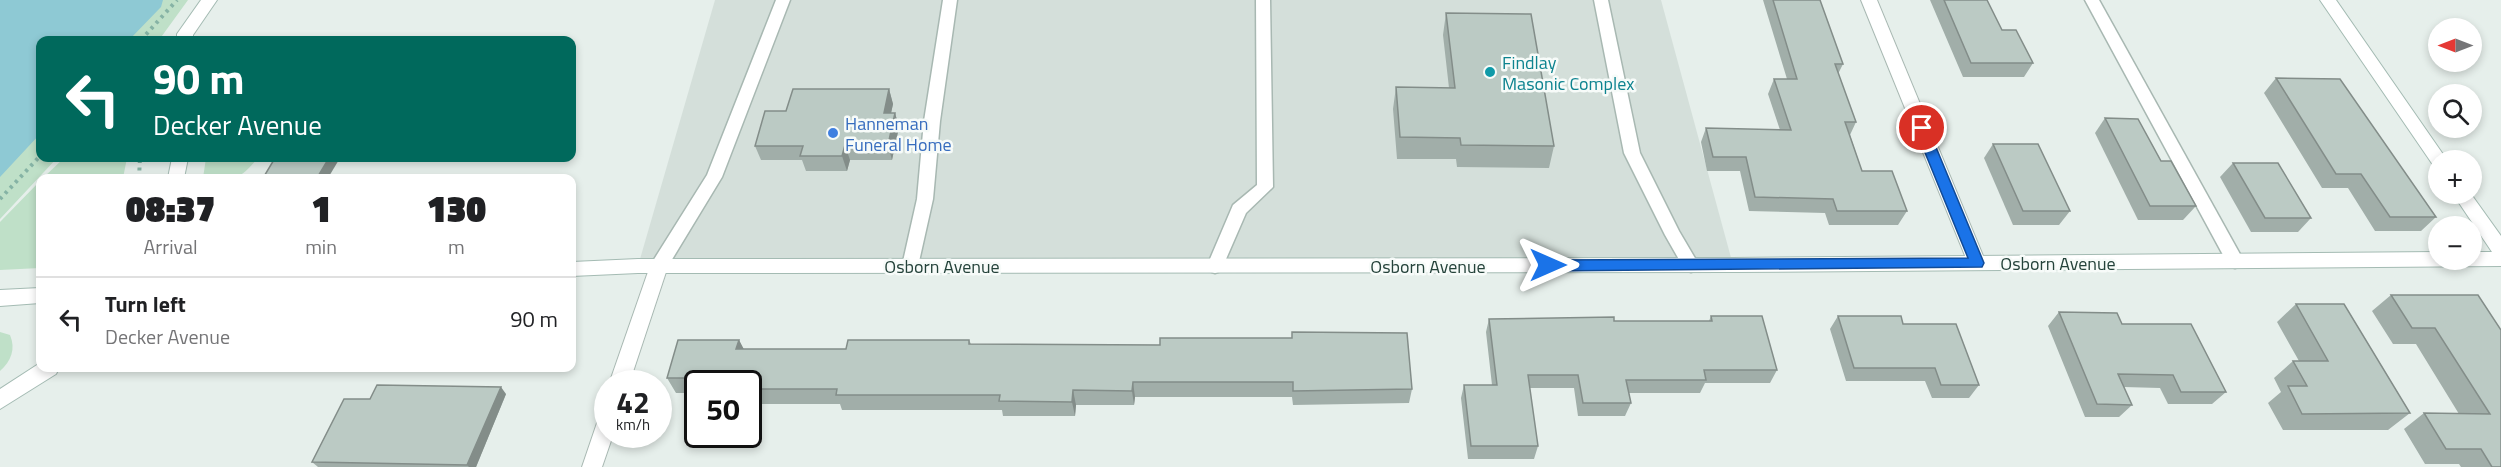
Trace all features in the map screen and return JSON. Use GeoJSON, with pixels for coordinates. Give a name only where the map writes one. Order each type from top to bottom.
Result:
{"type":"FeatureCollection","features":[{"type":"Feature","properties":{"kind":"main road"},"geometry":{"type":"LineString","coordinates":[[185,36],[209,0]]}},
{"type":"Feature","properties":{"kind":"main road"},"geometry":{"type":"LineString","coordinates":[[1869,0],[1977,263]]}},
{"type":"Feature","properties":{"kind":"main road"},"geometry":{"type":"LineString","coordinates":[[2328,0],[2432,150]]}},
{"type":"Feature","properties":{"kind":"main road"},"geometry":{"type":"LineString","coordinates":[[2469,204],[2501,250]]}},
{"type":"Feature","properties":{"kind":"main road","name":"Osborn Avenue"},"geometry":{"type":"LineString","coordinates":[[576,269],[659,266],[1691,265],[2501,259]]}},
{"type":"Feature","properties":{"kind":"main road"},"geometry":{"type":"LineString","coordinates":[[625,370],[659,266]]}},
{"type":"Feature","properties":{"kind":"main road"},"geometry":{"type":"LineString","coordinates":[[0,298],[36,296]]}},
{"type":"Feature","properties":{"kind":"main road"},"geometry":{"type":"LineString","coordinates":[[0,400],[43,372]]}},
{"type":"Feature","properties":{"kind":"main road"},"geometry":{"type":"LineString","coordinates":[[592,467],[598,448]]}},
{"type":"Feature","properties":{"kind":"lane"},"geometry":{"type":"LineString","coordinates":[[659,266],[714,177],[783,0]]}},
{"type":"Feature","properties":{"kind":"lane"},"geometry":{"type":"LineString","coordinates":[[910,266],[925,199],[932,121],[950,0]]}},
{"type":"Feature","properties":{"kind":"lane"},"geometry":{"type":"LineString","coordinates":[[1215,266],[1239,209],[1265,188],[1263,0]]}},
{"type":"Feature","properties":{"kind":"lane"},"geometry":{"type":"LineString","coordinates":[[1601,0],[1632,153],[1673,235],[1691,265]]}},
{"type":"Feature","properties":{"kind":"lane"},"geometry":{"type":"LineString","coordinates":[[2092,0],[2235,261]]}},
{"type":"Feature","properties":{"kind":"path"},"geometry":{"type":"LineString","coordinates":[[145,36],[177,0]]}},
{"type":"Feature","properties":{"kind":"path"},"geometry":{"type":"LineString","coordinates":[[0,199],[36,160]]}},
{"type":"Feature","properties":{"kind":"shaded area"},"geometry":{"type":"Polygon","coordinates":[[[715,0],[1661,0],[1733,265],[638,266],[715,0]]]}},
{"type":"Feature","properties":{"kind":"green space"},"geometry":{"type":"Polygon","coordinates":[[[0,0],[188,0],[162,36],[36,36],[36,162],[53,162],[42,174],[36,174],[36,180],[0,219],[0,0]]]}},
{"type":"Feature","properties":{"kind":"green space"},"geometry":{"type":"Polygon","coordinates":[[[60,162],[126,162],[124,174],[47,174],[60,162]]]}},
{"type":"Feature","properties":{"kind":"green space"},"geometry":{"type":"Polygon","coordinates":[[[205,162],[254,162],[242,174],[204,174],[205,162]]]}},
{"type":"Feature","properties":{"kind":"green space"},"geometry":{"type":"Polygon","coordinates":[[[36,185],[36,268],[0,270],[0,222],[36,185]]]}},
{"type":"Feature","properties":{"kind":"green space"},"geometry":{"type":"Polygon","coordinates":[[[0,332],[10,335],[13,345],[10,359],[0,371],[0,332]]]}},
{"type":"Feature","properties":{"kind":"water"},"geometry":{"type":"Polygon","coordinates":[[[0,0],[163,0],[161,7],[133,36],[36,36],[36,138],[0,177],[0,0]]]}},
{"type":"Feature","properties":{"kind":"building"},"geometry":{"type":"Polygon","coordinates":[[[1773,0],[1820,0],[1843,64],[1835,64],[1856,122],[1845,122],[1862,171],[1892,171],[1907,211],[1837,211],[1833,199],[1755,197],[1746,157],[1713,157],[1706,128],[1791,130],[1774,79],[1797,79],[1773,0]]]}},
{"type":"Feature","properties":{"kind":"building"},"geometry":{"type":"Polygon","coordinates":[[[1944,0],[1987,0],[2002,30],[2016,30],[2033,63],[1971,63],[1944,0]]]}},
{"type":"Feature","properties":{"kind":"building","name":"Findlay Masonic Complex"},"geometry":{"type":"Polygon","coordinates":[[[1446,13],[1531,14],[1554,146],[1461,145],[1460,138],[1400,137],[1396,87],[1455,88],[1446,13]]]}},
{"type":"Feature","properties":{"kind":"building"},"geometry":{"type":"Polygon","coordinates":[[[2276,78],[2340,79],[2435,216],[2390,217],[2361,174],[2336,174],[2276,78]]]}},
{"type":"Feature","properties":{"kind":"building","name":"Hanneman Funeral Home"},"geometry":{"type":"Polygon","coordinates":[[[793,89],[889,89],[884,113],[895,113],[888,145],[845,145],[842,156],[800,156],[803,146],[755,146],[765,111],[786,111],[793,89]]]}},
{"type":"Feature","properties":{"kind":"building"},"geometry":{"type":"Polygon","coordinates":[[[2105,118],[2138,119],[2161,161],[2171,161],[2196,206],[2150,206],[2105,118]]]}},
{"type":"Feature","properties":{"kind":"building"},"geometry":{"type":"Polygon","coordinates":[[[1993,144],[2038,144],[2070,211],[2023,211],[1993,144]]]}},
{"type":"Feature","properties":{"kind":"building"},"geometry":{"type":"Polygon","coordinates":[[[273,162],[327,162],[319,174],[265,174],[273,162]]]}},
{"type":"Feature","properties":{"kind":"building"},"geometry":{"type":"Polygon","coordinates":[[[2233,163],[2278,163],[2311,218],[2265,218],[2233,163]]]}},
{"type":"Feature","properties":{"kind":"building"},"geometry":{"type":"Polygon","coordinates":[[[2391,295],[2478,295],[2501,330],[2501,467],[2492,467],[2481,449],[2446,449],[2424,413],[2490,414],[2435,328],[2412,328],[2391,295]]]}},
{"type":"Feature","properties":{"kind":"building"},"geometry":{"type":"Polygon","coordinates":[[[2296,304],[2344,304],[2410,413],[2302,414],[2288,386],[2307,386],[2293,361],[2328,361],[2296,304]]]}},
{"type":"Feature","properties":{"kind":"building"},"geometry":{"type":"Polygon","coordinates":[[[2059,312],[2117,313],[2122,324],[2191,324],[2226,392],[2181,392],[2173,375],[2118,374],[2132,405],[2097,404],[2059,312]]]}},
{"type":"Feature","properties":{"kind":"building"},"geometry":{"type":"Polygon","coordinates":[[[1711,316],[1762,316],[1777,370],[1704,370],[1706,380],[1626,380],[1631,403],[1583,403],[1578,375],[1528,375],[1538,446],[1471,446],[1464,385],[1497,385],[1489,319],[1614,317],[1614,321],[1712,321],[1711,316]]]}},
{"type":"Feature","properties":{"kind":"building"},"geometry":{"type":"Polygon","coordinates":[[[1838,316],[1901,316],[1903,324],[1956,324],[1979,385],[1941,385],[1935,368],[1854,368],[1838,316]]]}},
{"type":"Feature","properties":{"kind":"building"},"geometry":{"type":"Polygon","coordinates":[[[1292,332],[1407,333],[1412,389],[1293,391],[1293,382],[1133,382],[1132,391],[1073,390],[1072,402],[999,401],[1000,395],[836,395],[837,389],[762,389],[762,370],[684,370],[684,378],[672,378],[672,370],[669,370],[678,340],[739,340],[736,349],[846,349],[848,340],[969,340],[969,344],[1160,345],[1160,338],[1292,338],[1292,332]]]}},
{"type":"Feature","properties":{"kind":"building"},"geometry":{"type":"Polygon","coordinates":[[[377,385],[501,387],[467,465],[312,462],[344,399],[370,399],[377,385]]]}},
{"type":"Feature","properties":{"kind":"place","name":"Findlay Masonic Complex"},"geometry":{"type":"Point","coordinates":[1490,72]}},
{"type":"Feature","properties":{"kind":"place","name":"Hanneman Funeral Home"},"geometry":{"type":"Point","coordinates":[833,133]}},
{"type":"Feature","properties":{"kind":"route"},"geometry":{"type":"LineString","coordinates":[[1548,265],[1977,263],[1922,128]]}}]}
